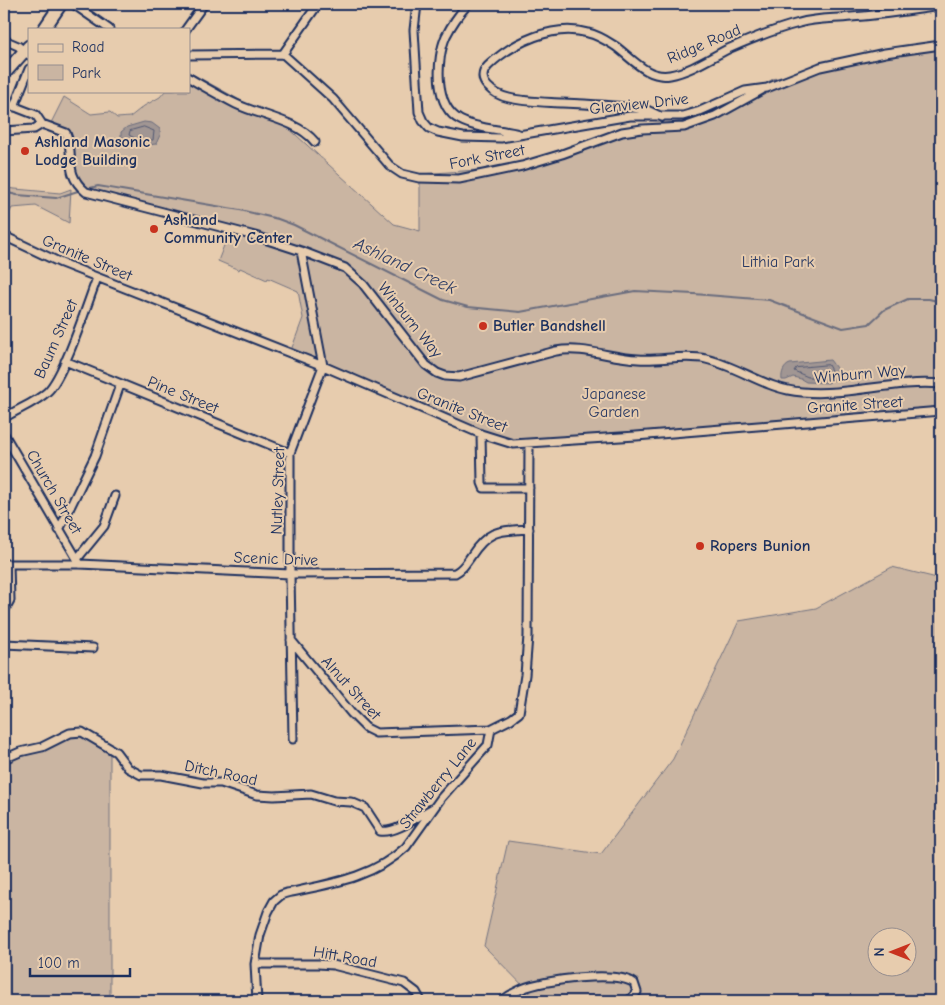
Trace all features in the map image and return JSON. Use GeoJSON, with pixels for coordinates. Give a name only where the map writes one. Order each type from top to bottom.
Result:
{"type":"FeatureCollection","features":[{"type":"Feature","properties":{"kind":"main road"},"geometry":{"type":"LineString","coordinates":[[45,28],[62,4]]}},
{"type":"Feature","properties":{"kind":"main road"},"geometry":{"type":"LineString","coordinates":[[4,74],[27,50]]}},
{"type":"Feature","properties":{"kind":"street"},"geometry":{"type":"LineString","coordinates":[[73,4],[108,28]]}},
{"type":"Feature","properties":{"kind":"street"},"geometry":{"type":"LineString","coordinates":[[187,28],[204,4]]}},
{"type":"Feature","properties":{"kind":"street"},"geometry":{"type":"LineString","coordinates":[[190,55],[283,54],[318,4]]}},
{"type":"Feature","properties":{"kind":"street","name":"Glenview Drive"},"geometry":{"type":"LineString","coordinates":[[417,4],[414,30],[419,112],[429,128],[449,135],[501,138],[623,117],[662,117],[691,114],[745,91],[766,88],[820,67],[885,53],[941,45]]}},
{"type":"Feature","properties":{"kind":"street"},"geometry":{"type":"LineString","coordinates":[[468,4],[450,29],[444,42],[440,70],[442,100],[449,112],[461,120],[522,134]]}},
{"type":"Feature","properties":{"kind":"street","name":"Ridge Road"},"geometry":{"type":"LineString","coordinates":[[662,117],[647,110],[633,108],[508,98],[486,86],[483,78],[484,71],[500,55],[520,43],[552,32],[574,31],[590,33],[603,39],[644,70],[654,74],[671,75],[685,71],[750,40],[798,23],[812,20],[887,14],[941,6]]}},
{"type":"Feature","properties":{"kind":"street"},"geometry":{"type":"LineString","coordinates":[[4,40],[27,50]]}},
{"type":"Feature","properties":{"kind":"street","name":"Fork Street"},"geometry":{"type":"LineString","coordinates":[[283,54],[333,99],[390,166],[402,174],[419,178],[459,179],[530,164],[622,132],[642,129],[684,128],[715,116],[766,88]]}},
{"type":"Feature","properties":{"kind":"street"},"geometry":{"type":"LineString","coordinates":[[18,108],[15,102],[28,72]]}},
{"type":"Feature","properties":{"kind":"street"},"geometry":{"type":"LineString","coordinates":[[190,79],[237,104],[299,128],[315,142]]}},
{"type":"Feature","properties":{"kind":"street","name":"Winburn Way"},"geometry":{"type":"LineString","coordinates":[[4,104],[36,115],[42,124],[66,133],[69,140],[71,172],[76,182],[88,193],[255,236],[301,251],[350,271],[385,312],[421,360],[431,369],[445,376],[459,377],[570,349],[638,360],[704,359],[769,385],[785,390],[802,392],[836,393],[915,382],[941,384]]}},
{"type":"Feature","properties":{"kind":"street"},"geometry":{"type":"LineString","coordinates":[[4,131],[34,129],[42,124]]}},
{"type":"Feature","properties":{"kind":"street","name":"Granite Street"},"geometry":{"type":"LineString","coordinates":[[4,236],[97,278],[323,366],[506,443],[529,444],[941,411]]}},
{"type":"Feature","properties":{"kind":"street"},"geometry":{"type":"LineString","coordinates":[[301,251],[323,366]]}},
{"type":"Feature","properties":{"kind":"street","name":"Baum Street"},"geometry":{"type":"LineString","coordinates":[[4,418],[48,392],[56,380],[97,278]]}},
{"type":"Feature","properties":{"kind":"street","name":"Pine Street"},"geometry":{"type":"LineString","coordinates":[[65,361],[290,453]]}},
{"type":"Feature","properties":{"kind":"street","name":"Nutley Street"},"geometry":{"type":"LineString","coordinates":[[293,739],[290,453],[323,366]]}},
{"type":"Feature","properties":{"kind":"street"},"geometry":{"type":"LineString","coordinates":[[59,530],[95,456],[120,385]]}},
{"type":"Feature","properties":{"kind":"street","name":"Church Street"},"geometry":{"type":"LineString","coordinates":[[4,434],[78,562]]}},
{"type":"Feature","properties":{"kind":"street"},"geometry":{"type":"LineString","coordinates":[[481,434],[482,483],[484,488],[529,488]]}},
{"type":"Feature","properties":{"kind":"street","name":"Strawberry Lane"},"geometry":{"type":"LineString","coordinates":[[256,1001],[255,964],[262,926],[277,897],[287,892],[344,881],[363,874],[393,858],[406,847],[433,808],[488,745],[491,729],[519,713],[528,636],[529,444]]}},
{"type":"Feature","properties":{"kind":"street"},"geometry":{"type":"LineString","coordinates":[[78,562],[104,526],[115,496]]}},
{"type":"Feature","properties":{"kind":"street","name":"Scenic Drive"},"geometry":{"type":"LineString","coordinates":[[6,564],[78,562],[290,574],[455,572],[464,567],[479,544],[491,534],[529,529]]}},
{"type":"Feature","properties":{"kind":"street"},"geometry":{"type":"LineString","coordinates":[[4,611],[10,600],[6,564]]}},
{"type":"Feature","properties":{"kind":"street","name":"Alnut Street"},"geometry":{"type":"LineString","coordinates":[[291,640],[351,712],[370,731],[385,734],[491,729]]}},
{"type":"Feature","properties":{"kind":"street"},"geometry":{"type":"LineString","coordinates":[[4,644],[94,648]]}},
{"type":"Feature","properties":{"kind":"street","name":"Ditch Road"},"geometry":{"type":"LineString","coordinates":[[4,759],[20,752],[42,747],[70,733],[82,732],[116,752],[128,768],[141,775],[174,777],[203,783],[221,783],[257,795],[311,794],[334,801],[351,802],[365,808],[380,831],[385,832],[398,828],[433,808]]}},
{"type":"Feature","properties":{"kind":"street","name":"Hitt Road"},"geometry":{"type":"LineString","coordinates":[[255,964],[333,965],[404,983],[416,992],[421,1001]]}},
{"type":"Feature","properties":{"kind":"street"},"geometry":{"type":"LineString","coordinates":[[502,1001],[514,993],[534,985],[582,978],[608,977],[624,978],[634,983],[637,992],[629,1001]]}},
{"type":"Feature","properties":{"kind":"green space","name":"Lithia Park"},"geometry":{"type":"Polygon","coordinates":[[[941,45],[941,411],[513,444],[290,353],[303,318],[298,291],[268,278],[267,280],[218,261],[230,230],[96,196],[73,177],[69,140],[51,123],[64,97],[91,114],[110,112],[117,118],[130,117],[160,97],[164,92],[190,92],[190,73],[285,125],[394,224],[420,231],[420,174],[491,169],[553,154],[633,126],[673,126],[690,123],[704,119],[773,79],[837,63],[941,45]]]}},
{"type":"Feature","properties":{"kind":"green space"},"geometry":{"type":"Polygon","coordinates":[[[4,188],[60,193],[71,189],[69,223],[36,206],[12,208],[4,223],[4,188]]]}},
{"type":"Feature","properties":{"kind":"green space"},"geometry":{"type":"Polygon","coordinates":[[[892,567],[941,579],[941,1001],[538,1001],[484,946],[508,841],[601,854],[673,759],[739,621],[816,608],[892,567]]]}},
{"type":"Feature","properties":{"kind":"green space"},"geometry":{"type":"Polygon","coordinates":[[[75,734],[98,744],[110,755],[110,1001],[4,1001],[4,762],[47,749],[75,734]]]}},
{"type":"Feature","properties":{"kind":"water"},"geometry":{"type":"Polygon","coordinates":[[[144,122],[152,123],[160,129],[160,135],[156,144],[139,146],[121,136],[121,132],[127,127],[144,122]]]}},
{"type":"Feature","properties":{"kind":"water"},"geometry":{"type":"Polygon","coordinates":[[[830,360],[839,372],[839,377],[828,383],[806,382],[793,377],[782,380],[783,370],[790,364],[830,360]]]}},
{"type":"Feature","properties":{"kind":"waterway","name":"Ashland Creek"},"geometry":{"type":"LineString","coordinates":[[86,189],[98,186],[240,210],[278,219],[294,225],[443,300],[468,307],[520,312],[635,291],[694,294],[769,300],[843,328],[869,324],[884,310],[908,299],[929,299],[941,302]]}},
{"type":"Feature","properties":{"kind":"waterway","name":"Ashland Creek"},"geometry":{"type":"LineString","coordinates":[[4,192],[56,198],[81,190]]}},
{"type":"Feature","properties":{"kind":"place","name":"Ashland Masonic Lodge Building"},"geometry":{"type":"Point","coordinates":[25,151]}},
{"type":"Feature","properties":{"kind":"place","name":"Ashland Community Center"},"geometry":{"type":"Point","coordinates":[154,229]}},
{"type":"Feature","properties":{"kind":"place","name":"Butler Bandshell"},"geometry":{"type":"Point","coordinates":[483,326]}},
{"type":"Feature","properties":{"kind":"place","name":"Ropers Bunion"},"geometry":{"type":"Point","coordinates":[700,546]}},
{"type":"Feature","properties":{"kind":"park label","name":"Japanese Garden"},"geometry":{"type":"Point","coordinates":[614,403]}}]}
